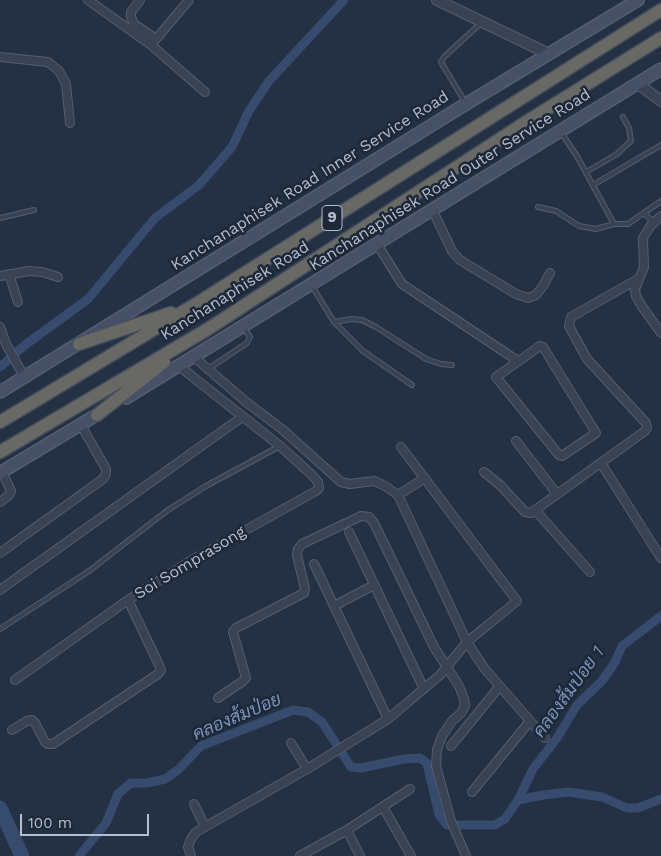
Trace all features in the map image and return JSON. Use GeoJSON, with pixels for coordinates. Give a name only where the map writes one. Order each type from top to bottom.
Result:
{"type":"FeatureCollection","features":[{"type":"Feature","properties":{"kind":"highway","name":"Kanchanaphisek Road"},"geometry":{"type":"LineString","coordinates":[[0,422],[196,304],[661,10]]}},
{"type":"Feature","properties":{"kind":"highway","name":"Kanchanaphisek Road"},"geometry":{"type":"LineString","coordinates":[[0,452],[208,328],[526,122],[661,38]]}},
{"type":"Feature","properties":{"kind":"highway"},"geometry":{"type":"LineString","coordinates":[[79,344],[196,304]]}},
{"type":"Feature","properties":{"kind":"highway"},"geometry":{"type":"LineString","coordinates":[[97,415],[208,328]]}},
{"type":"Feature","properties":{"kind":"main road","name":"Kanchanaphisek Road Inner Service Road"},"geometry":{"type":"LineString","coordinates":[[0,392],[638,0]]}},
{"type":"Feature","properties":{"kind":"main road","name":"Kanchanaphisek Road Outer Service Road"},"geometry":{"type":"LineString","coordinates":[[1,473],[194,357],[661,69]]}},
{"type":"Feature","properties":{"kind":"street"},"geometry":{"type":"LineString","coordinates":[[88,0],[154,42]]}},
{"type":"Feature","properties":{"kind":"street"},"geometry":{"type":"LineString","coordinates":[[140,0],[131,12],[134,24],[205,92]]}},
{"type":"Feature","properties":{"kind":"street"},"geometry":{"type":"LineString","coordinates":[[154,42],[189,0]]}},
{"type":"Feature","properties":{"kind":"street"},"geometry":{"type":"LineString","coordinates":[[437,0],[549,54]]}},
{"type":"Feature","properties":{"kind":"street"},"geometry":{"type":"LineString","coordinates":[[0,57],[48,62],[59,71],[66,84],[70,123]]}},
{"type":"Feature","properties":{"kind":"street"},"geometry":{"type":"LineString","coordinates":[[638,84],[661,101]]}},
{"type":"Feature","properties":{"kind":"street"},"geometry":{"type":"LineString","coordinates":[[432,209],[452,251],[460,260],[516,294],[528,298],[536,295],[550,273]]}},
{"type":"Feature","properties":{"kind":"street"},"geometry":{"type":"LineString","coordinates":[[661,216],[643,238],[644,267],[635,289],[636,296],[661,333]]}},
{"type":"Feature","properties":{"kind":"street"},"geometry":{"type":"LineString","coordinates":[[377,244],[402,284],[518,361]]}},
{"type":"Feature","properties":{"kind":"street"},"geometry":{"type":"LineString","coordinates":[[0,276],[29,271],[42,272],[58,277]]}},
{"type":"Feature","properties":{"kind":"street"},"geometry":{"type":"LineString","coordinates":[[10,274],[18,302]]}},
{"type":"Feature","properties":{"kind":"street"},"geometry":{"type":"LineString","coordinates":[[484,472],[500,485],[525,512],[531,513],[645,431],[647,428],[646,423],[587,359],[569,326],[571,317],[638,279]]}},
{"type":"Feature","properties":{"kind":"street"},"geometry":{"type":"LineString","coordinates":[[0,327],[6,344],[25,378]]}},
{"type":"Feature","properties":{"kind":"street"},"geometry":{"type":"LineString","coordinates":[[540,346],[543,347],[596,431],[595,435],[566,455],[559,455],[496,376],[518,361],[540,346]]}},
{"type":"Feature","properties":{"kind":"street"},"geometry":{"type":"LineString","coordinates":[[194,357],[245,401],[283,430],[333,477],[341,482],[350,484],[374,482],[386,486],[398,495],[467,642],[499,687],[545,738]]}},
{"type":"Feature","properties":{"kind":"street","name":"Soi Somprasong"},"geometry":{"type":"LineString","coordinates":[[12,730],[32,720],[36,723],[45,742],[52,744],[158,674],[161,670],[160,665],[128,600],[192,560],[319,488],[318,482],[280,446],[179,366]]}},
{"type":"Feature","properties":{"kind":"street"},"geometry":{"type":"LineString","coordinates":[[0,590],[242,416]]}},
{"type":"Feature","properties":{"kind":"street"},"geometry":{"type":"LineString","coordinates":[[0,553],[103,479],[106,469],[81,425]]}},
{"type":"Feature","properties":{"kind":"street"},"geometry":{"type":"LineString","coordinates":[[516,441],[557,494]]}},
{"type":"Feature","properties":{"kind":"street"},"geometry":{"type":"LineString","coordinates":[[191,856],[188,847],[196,832],[307,769],[388,719],[447,668],[467,642],[517,602],[401,447]]}},
{"type":"Feature","properties":{"kind":"street"},"geometry":{"type":"LineString","coordinates":[[601,463],[661,558]]}},
{"type":"Feature","properties":{"kind":"street"},"geometry":{"type":"LineString","coordinates":[[0,502],[11,491],[1,473]]}},
{"type":"Feature","properties":{"kind":"street"},"geometry":{"type":"LineString","coordinates":[[398,495],[425,478]]}},
{"type":"Feature","properties":{"kind":"street"},"geometry":{"type":"LineString","coordinates":[[535,510],[590,572]]}},
{"type":"Feature","properties":{"kind":"street"},"geometry":{"type":"LineString","coordinates":[[218,698],[243,682],[246,678],[233,632],[236,628],[304,594],[305,589],[297,555],[298,549],[302,544],[361,516],[369,517],[374,523],[434,647],[459,686],[465,706],[442,736],[437,750],[436,766],[451,821],[466,856]]}},
{"type":"Feature","properties":{"kind":"street"},"geometry":{"type":"LineString","coordinates":[[349,532],[424,689]]}},
{"type":"Feature","properties":{"kind":"street"},"geometry":{"type":"LineString","coordinates":[[314,564],[388,719]]}},
{"type":"Feature","properties":{"kind":"street"},"geometry":{"type":"LineString","coordinates":[[334,606],[374,585]]}},
{"type":"Feature","properties":{"kind":"street"},"geometry":{"type":"LineString","coordinates":[[15,680],[128,600]]}},
{"type":"Feature","properties":{"kind":"street"},"geometry":{"type":"LineString","coordinates":[[451,746],[499,687]]}},
{"type":"Feature","properties":{"kind":"street"},"geometry":{"type":"LineString","coordinates":[[472,792],[530,720]]}},
{"type":"Feature","properties":{"kind":"street"},"geometry":{"type":"LineString","coordinates":[[291,743],[307,769]]}},
{"type":"Feature","properties":{"kind":"street"},"geometry":{"type":"LineString","coordinates":[[305,855],[410,789]]}},
{"type":"Feature","properties":{"kind":"street"},"geometry":{"type":"LineString","coordinates":[[194,804],[206,827]]}},
{"type":"Feature","properties":{"kind":"street"},"geometry":{"type":"LineString","coordinates":[[383,807],[411,856]]}},
{"type":"Feature","properties":{"kind":"street"},"geometry":{"type":"LineString","coordinates":[[347,830],[360,856]]}},
{"type":"Feature","properties":{"kind":"lane"},"geometry":{"type":"LineString","coordinates":[[466,104],[441,62],[482,22]]}},
{"type":"Feature","properties":{"kind":"lane"},"geometry":{"type":"LineString","coordinates":[[586,172],[617,154],[631,141],[629,128],[623,117]]}},
{"type":"Feature","properties":{"kind":"lane"},"geometry":{"type":"LineString","coordinates":[[560,131],[586,172],[614,224]]}},
{"type":"Feature","properties":{"kind":"lane"},"geometry":{"type":"LineString","coordinates":[[593,185],[661,145]]}},
{"type":"Feature","properties":{"kind":"lane"},"geometry":{"type":"LineString","coordinates":[[538,207],[556,211],[579,226],[596,229],[614,224],[628,224],[661,201]]}},
{"type":"Feature","properties":{"kind":"lane"},"geometry":{"type":"LineString","coordinates":[[0,218],[34,210]]}},
{"type":"Feature","properties":{"kind":"lane"},"geometry":{"type":"LineString","coordinates":[[644,213],[654,223]]}},
{"type":"Feature","properties":{"kind":"lane"},"geometry":{"type":"LineString","coordinates":[[311,285],[334,322],[363,351],[412,385]]}},
{"type":"Feature","properties":{"kind":"lane"},"geometry":{"type":"LineString","coordinates":[[334,322],[352,319],[362,320],[376,326],[426,359],[440,364],[452,365]]}},
{"type":"Feature","properties":{"kind":"lane"},"geometry":{"type":"LineString","coordinates":[[208,369],[247,343],[250,337],[243,326]]}},
{"type":"Feature","properties":{"kind":"lane"},"geometry":{"type":"LineString","coordinates":[[0,629],[89,571],[168,510],[206,486],[280,446]]}},
{"type":"Feature","properties":{"kind":"waterway"},"geometry":{"type":"LineString","coordinates":[[0,367],[25,345],[88,299],[155,218],[199,185],[232,147],[249,111],[269,81],[344,0]]}},
{"type":"Feature","properties":{"kind":"waterway","name":"คลองส้มป่อย"},"geometry":{"type":"LineString","coordinates":[[79,856],[106,823],[118,794],[131,783],[147,783],[165,779],[178,770],[201,746],[293,710],[308,712],[322,722],[351,767],[361,768],[404,759],[420,758],[427,763],[439,815],[447,825],[495,825],[505,819],[518,800],[533,769],[557,738],[577,705],[601,682],[614,664],[622,646],[661,616]]}},
{"type":"Feature","properties":{"kind":"waterway"},"geometry":{"type":"LineString","coordinates":[[518,800],[569,792],[602,797],[627,808],[638,808],[661,799]]}},
{"type":"Feature","properties":{"kind":"waterway"},"geometry":{"type":"LineString","coordinates":[[0,808],[22,856]]}},
{"type":"Feature","properties":{"kind":"water label","name":"คลองส้มป่อย 1"},"geometry":{"type":"Point","coordinates":[569,692]}}]}
